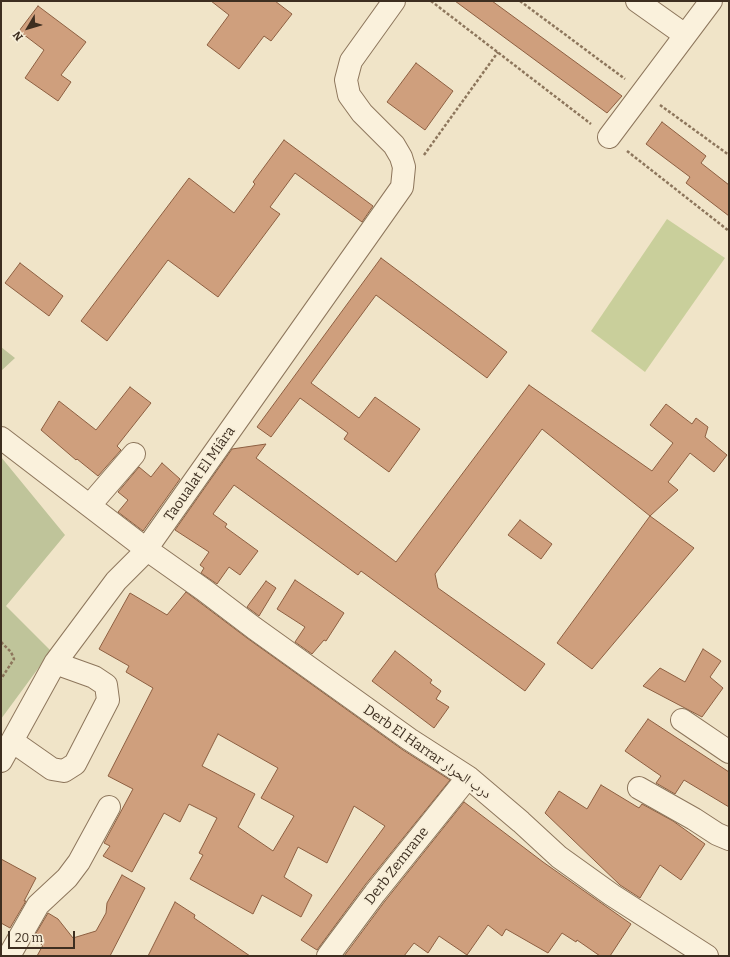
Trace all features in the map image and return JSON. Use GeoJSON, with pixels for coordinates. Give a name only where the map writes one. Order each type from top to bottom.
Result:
{"type":"FeatureCollection","features":[{"type":"Feature","properties":{"kind":"street"},"geometry":{"type":"LineString","coordinates":[[394,1],[351,61],[346,80],[349,95],[362,113],[394,145],[401,157],[404,167],[402,186]]}},
{"type":"Feature","properties":{"kind":"street"},"geometry":{"type":"LineString","coordinates":[[638,1],[685,36]]}},
{"type":"Feature","properties":{"kind":"street"},"geometry":{"type":"LineString","coordinates":[[609,137],[710,1]]}},
{"type":"Feature","properties":{"kind":"street","name":"Taoualat El Miâra"},"geometry":{"type":"LineString","coordinates":[[1,762],[55,663],[116,581],[142,555],[402,186]]}},
{"type":"Feature","properties":{"kind":"street","name":"Derb El Harrar درب الحرار"},"geometry":{"type":"LineString","coordinates":[[1,438],[146,549],[254,628],[403,735],[468,777],[522,822],[559,857],[618,899],[707,956]]}},
{"type":"Feature","properties":{"kind":"street"},"geometry":{"type":"LineString","coordinates":[[90,505],[134,454]]}},
{"type":"Feature","properties":{"kind":"street"},"geometry":{"type":"LineString","coordinates":[[12,741],[52,769],[64,771],[75,764],[108,700],[106,685],[94,677],[55,663]]}},
{"type":"Feature","properties":{"kind":"street"},"geometry":{"type":"LineString","coordinates":[[682,720],[729,752]]}},
{"type":"Feature","properties":{"kind":"street","name":"Derb Zemrane"},"geometry":{"type":"LineString","coordinates":[[328,956],[375,893],[468,777]]}},
{"type":"Feature","properties":{"kind":"street"},"geometry":{"type":"LineString","coordinates":[[639,788],[694,819],[717,834],[729,839]]}},
{"type":"Feature","properties":{"kind":"street"},"geometry":{"type":"LineString","coordinates":[[9,956],[38,905],[67,878],[79,862],[109,807]]}},
{"type":"Feature","properties":{"kind":"path"},"geometry":{"type":"LineString","coordinates":[[431,1],[729,231]]}},
{"type":"Feature","properties":{"kind":"path"},"geometry":{"type":"LineString","coordinates":[[402,186],[498,52]]}},
{"type":"Feature","properties":{"kind":"path"},"geometry":{"type":"LineString","coordinates":[[1,642],[11,652],[14,659],[1,679]]}},
{"type":"Feature","properties":{"kind":"green space"},"geometry":{"type":"Polygon","coordinates":[[[667,219],[725,258],[645,372],[591,331],[667,219]]]}},
{"type":"Feature","properties":{"kind":"green space"},"geometry":{"type":"Polygon","coordinates":[[[1,347],[15,358],[1,371],[1,347]]]}},
{"type":"Feature","properties":{"kind":"green space"},"geometry":{"type":"Polygon","coordinates":[[[1,457],[65,535],[6,606],[51,651],[1,719],[1,457]]]}},
{"type":"Feature","properties":{"kind":"building"},"geometry":{"type":"Polygon","coordinates":[[[211,1],[275,1],[292,14],[271,41],[264,36],[239,69],[207,45],[229,15],[211,1]]]}},
{"type":"Feature","properties":{"kind":"building"},"geometry":{"type":"Polygon","coordinates":[[[455,1],[492,1],[622,96],[607,113],[455,1]]]}},
{"type":"Feature","properties":{"kind":"building"},"geometry":{"type":"Polygon","coordinates":[[[38,6],[86,42],[61,75],[71,82],[58,101],[25,78],[44,50],[19,31],[38,6]]]}},
{"type":"Feature","properties":{"kind":"building"},"geometry":{"type":"Polygon","coordinates":[[[416,63],[453,91],[425,130],[387,102],[416,63]]]}},
{"type":"Feature","properties":{"kind":"building"},"geometry":{"type":"Polygon","coordinates":[[[662,122],[706,156],[701,163],[729,185],[729,216],[686,183],[690,177],[646,144],[662,122]]]}},
{"type":"Feature","properties":{"kind":"building"},"geometry":{"type":"Polygon","coordinates":[[[284,140],[373,206],[362,222],[295,173],[270,207],[280,214],[218,297],[168,260],[107,341],[81,321],[189,178],[234,213],[255,184],[253,182],[284,140]]]}},
{"type":"Feature","properties":{"kind":"building"},"geometry":{"type":"Polygon","coordinates":[[[381,258],[507,352],[487,378],[376,295],[311,383],[359,418],[375,397],[420,429],[389,472],[344,439],[348,433],[300,398],[271,437],[257,427],[381,258]]]}},
{"type":"Feature","properties":{"kind":"building"},"geometry":{"type":"Polygon","coordinates":[[[20,263],[63,296],[49,316],[5,283],[20,263]]]}},
{"type":"Feature","properties":{"kind":"building"},"geometry":{"type":"Polygon","coordinates":[[[529,385],[652,471],[673,443],[650,425],[666,404],[692,424],[696,418],[708,427],[705,437],[727,455],[714,472],[690,453],[668,482],[678,490],[650,516],[542,429],[435,574],[438,588],[545,664],[525,691],[361,571],[358,575],[234,485],[213,514],[227,524],[225,527],[258,551],[240,575],[229,567],[217,584],[201,573],[204,568],[200,565],[209,552],[175,530],[232,449],[266,444],[256,458],[396,562],[529,385]]]}},
{"type":"Feature","properties":{"kind":"building"},"geometry":{"type":"Polygon","coordinates":[[[130,387],[151,403],[117,446],[121,450],[98,476],[77,459],[76,460],[41,430],[59,401],[96,430],[130,387]]]}},
{"type":"Feature","properties":{"kind":"building"},"geometry":{"type":"Polygon","coordinates":[[[162,463],[180,479],[143,531],[118,512],[128,500],[118,492],[139,467],[151,477],[162,463]]]}},
{"type":"Feature","properties":{"kind":"building"},"geometry":{"type":"Polygon","coordinates":[[[650,516],[694,548],[592,669],[557,643],[650,516]]]}},
{"type":"Feature","properties":{"kind":"building"},"geometry":{"type":"Polygon","coordinates":[[[520,520],[552,544],[541,559],[508,535],[520,520]]]}},
{"type":"Feature","properties":{"kind":"building"},"geometry":{"type":"Polygon","coordinates":[[[295,580],[344,613],[326,641],[324,640],[312,654],[295,642],[305,627],[277,609],[295,580]]]}},
{"type":"Feature","properties":{"kind":"building"},"geometry":{"type":"Polygon","coordinates":[[[266,581],[276,588],[259,616],[247,607],[266,581]]]}},
{"type":"Feature","properties":{"kind":"building"},"geometry":{"type":"Polygon","coordinates":[[[186,592],[247,638],[403,750],[450,780],[365,885],[317,950],[301,940],[385,826],[354,806],[327,863],[298,847],[284,877],[312,895],[301,917],[262,895],[253,914],[190,879],[203,855],[199,853],[217,818],[189,804],[180,822],[164,813],[132,872],[103,856],[110,846],[104,843],[133,789],[108,776],[153,688],[126,672],[129,666],[99,649],[130,593],[167,615],[186,592]],[[218,734],[202,766],[255,794],[238,827],[273,851],[294,816],[261,798],[278,768],[218,734]]]}},
{"type":"Feature","properties":{"kind":"building"},"geometry":{"type":"Polygon","coordinates":[[[703,649],[721,661],[710,677],[723,688],[702,717],[643,686],[660,668],[685,682],[703,649]]]}},
{"type":"Feature","properties":{"kind":"building"},"geometry":{"type":"Polygon","coordinates":[[[395,651],[432,680],[430,683],[441,691],[436,699],[449,707],[434,728],[372,681],[395,651]]]}},
{"type":"Feature","properties":{"kind":"building"},"geometry":{"type":"Polygon","coordinates":[[[648,719],[729,772],[729,807],[684,780],[675,794],[656,783],[661,776],[625,751],[648,719]]]}},
{"type":"Feature","properties":{"kind":"building"},"geometry":{"type":"Polygon","coordinates":[[[601,785],[639,808],[642,804],[673,821],[705,844],[681,880],[660,865],[640,898],[620,885],[545,813],[559,791],[587,809],[601,785]]]}},
{"type":"Feature","properties":{"kind":"building"},"geometry":{"type":"Polygon","coordinates":[[[464,802],[543,862],[631,924],[610,956],[600,956],[577,940],[576,942],[562,933],[548,953],[506,929],[502,936],[488,925],[467,955],[439,936],[428,953],[414,943],[404,956],[344,956],[385,901],[464,802]]]}},
{"type":"Feature","properties":{"kind":"building"},"geometry":{"type":"Polygon","coordinates":[[[1,859],[36,878],[24,901],[26,901],[10,928],[1,923],[1,859]]]}},
{"type":"Feature","properties":{"kind":"building"},"geometry":{"type":"Polygon","coordinates":[[[122,875],[145,888],[110,956],[37,956],[43,945],[32,940],[48,913],[58,919],[73,938],[96,931],[106,913],[107,903],[122,875]]]}},
{"type":"Feature","properties":{"kind":"building"},"geometry":{"type":"Polygon","coordinates":[[[175,902],[195,915],[194,918],[250,956],[148,956],[175,902]]]}}]}
